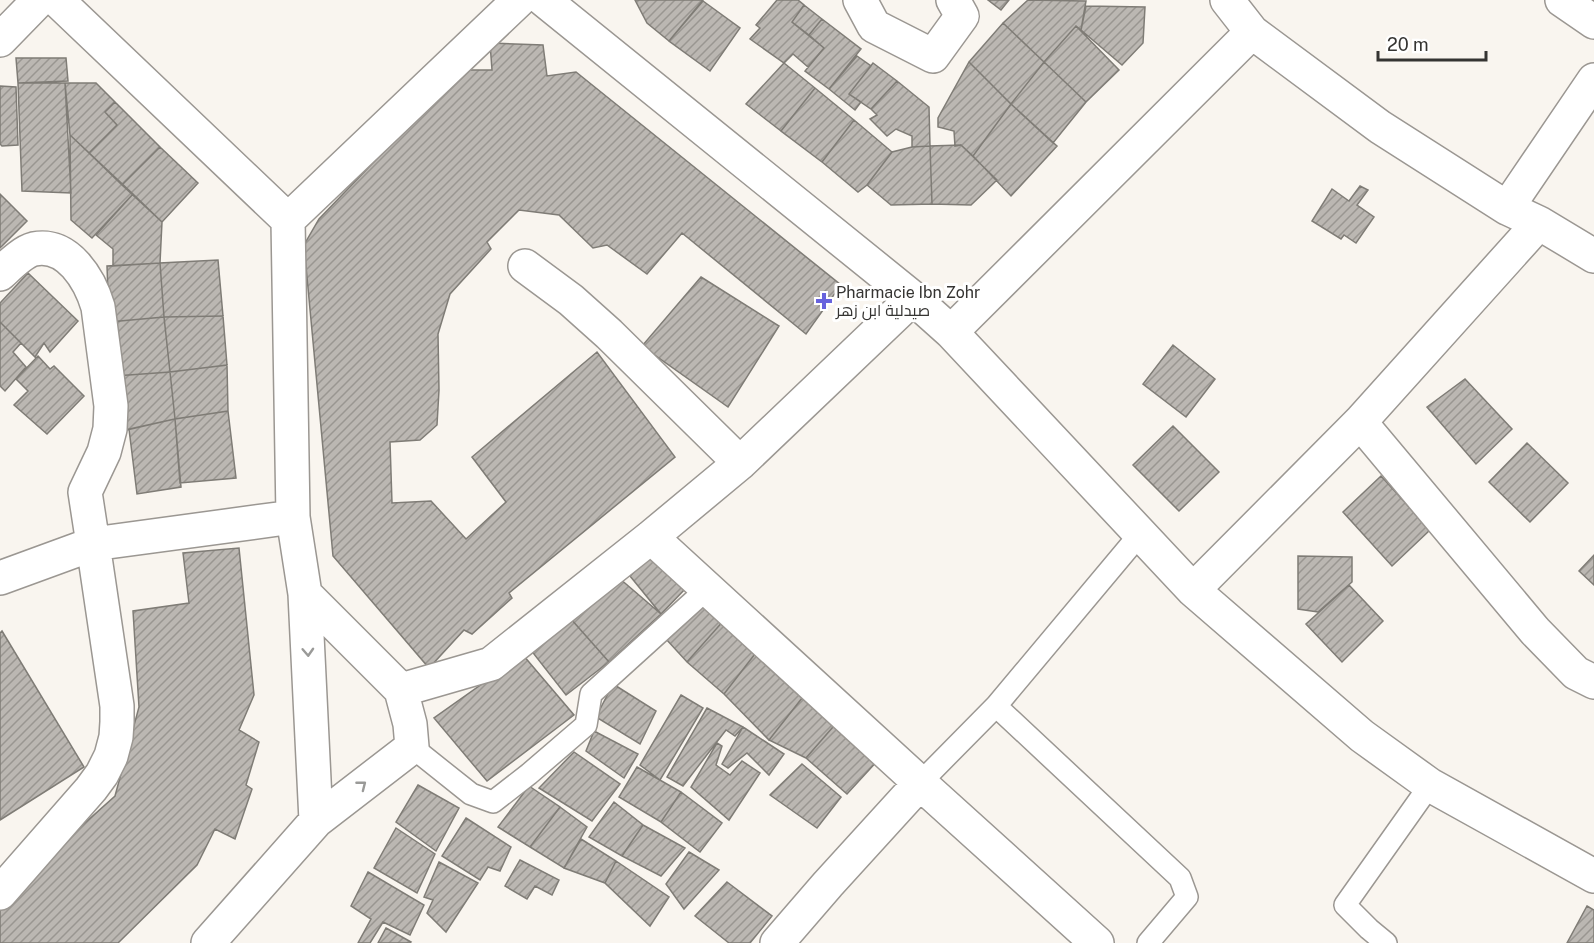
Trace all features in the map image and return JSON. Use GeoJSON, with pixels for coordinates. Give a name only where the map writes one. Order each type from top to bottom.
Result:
{"type":"FeatureCollection","features":[{"type":"Feature","properties":{"kind":"street"},"geometry":{"type":"LineString","coordinates":[[0,40],[39,0]]}},
{"type":"Feature","properties":{"kind":"street"},"geometry":{"type":"LineString","coordinates":[[57,0],[288,220],[293,517],[305,594],[316,821]]}},
{"type":"Feature","properties":{"kind":"street"},"geometry":{"type":"LineString","coordinates":[[288,220],[519,0]]}},
{"type":"Feature","properties":{"kind":"street"},"geometry":{"type":"LineString","coordinates":[[544,0],[913,298],[951,332],[1193,590],[1362,736],[1430,785],[1594,876]]}},
{"type":"Feature","properties":{"kind":"street"},"geometry":{"type":"LineString","coordinates":[[860,0],[874,26],[933,56],[962,16],[953,0]]}},
{"type":"Feature","properties":{"kind":"street"},"geometry":{"type":"LineString","coordinates":[[1227,0],[1252,32],[1380,127],[1507,208],[1539,223],[1594,256]]}},
{"type":"Feature","properties":{"kind":"street"},"geometry":{"type":"LineString","coordinates":[[1562,0],[1594,22]]}},
{"type":"Feature","properties":{"kind":"street"},"geometry":{"type":"LineString","coordinates":[[951,332],[1252,32]]}},
{"type":"Feature","properties":{"kind":"street"},"geometry":{"type":"LineString","coordinates":[[1507,208],[1594,80]]}},
{"type":"Feature","properties":{"kind":"street"},"geometry":{"type":"LineString","coordinates":[[1193,590],[1360,422],[1539,223]]}},
{"type":"Feature","properties":{"kind":"street"},"geometry":{"type":"LineString","coordinates":[[0,274],[21,256],[34,249],[50,249],[63,254],[77,267],[93,292],[98,307],[111,406],[110,429],[104,452],[85,492],[117,706],[116,737],[111,756],[102,774],[91,789],[4,878]]}},
{"type":"Feature","properties":{"kind":"street"},"geometry":{"type":"LineString","coordinates":[[525,266],[571,300],[609,334],[740,463]]}},
{"type":"Feature","properties":{"kind":"street"},"geometry":{"type":"LineString","coordinates":[[401,690],[491,664],[740,463],[913,298]]}},
{"type":"Feature","properties":{"kind":"street"},"geometry":{"type":"LineString","coordinates":[[1360,422],[1535,631],[1576,673],[1594,682]]}},
{"type":"Feature","properties":{"kind":"street"},"geometry":{"type":"LineString","coordinates":[[0,578],[93,544],[293,517]]}},
{"type":"Feature","properties":{"kind":"street"},"geometry":{"type":"LineString","coordinates":[[651,537],[1097,943]]}},
{"type":"Feature","properties":{"kind":"street"},"geometry":{"type":"LineString","coordinates":[[208,943],[316,821],[412,747],[410,724],[401,690],[305,594]]}},
{"type":"Feature","properties":{"kind":"street"},"geometry":{"type":"LineString","coordinates":[[777,943],[920,783]]}},
{"type":"Feature","properties":{"kind":"lane"},"geometry":{"type":"LineString","coordinates":[[920,783],[996,706],[1140,534]]}},
{"type":"Feature","properties":{"kind":"lane"},"geometry":{"type":"LineString","coordinates":[[412,747],[471,794],[493,802],[530,774],[586,725],[591,694],[707,589]]}},
{"type":"Feature","properties":{"kind":"lane"},"geometry":{"type":"LineString","coordinates":[[996,706],[1180,878],[1186,897],[1148,943]]}},
{"type":"Feature","properties":{"kind":"lane"},"geometry":{"type":"LineString","coordinates":[[1386,943],[1345,904],[1430,785]]}},
{"type":"Feature","properties":{"kind":"building"},"geometry":{"type":"Polygon","coordinates":[[[635,0],[703,0],[669,41],[647,23],[635,0]]]}},
{"type":"Feature","properties":{"kind":"building"},"geometry":{"type":"Polygon","coordinates":[[[777,0],[798,0],[804,5],[792,22],[824,48],[808,67],[793,54],[784,63],[750,39],[760,28],[756,25],[777,0]]]}},
{"type":"Feature","properties":{"kind":"building"},"geometry":{"type":"Polygon","coordinates":[[[988,0],[1009,0],[1001,10],[988,0]]]}},
{"type":"Feature","properties":{"kind":"building"},"geometry":{"type":"Polygon","coordinates":[[[1028,0],[1086,1],[1081,30],[1076,26],[1044,62],[1003,23],[1028,0]]]}},
{"type":"Feature","properties":{"kind":"building"},"geometry":{"type":"Polygon","coordinates":[[[703,1],[740,28],[710,71],[669,41],[703,1]]]}},
{"type":"Feature","properties":{"kind":"building"},"geometry":{"type":"Polygon","coordinates":[[[804,5],[822,19],[809,35],[792,22],[804,5]]]}},
{"type":"Feature","properties":{"kind":"building"},"geometry":{"type":"Polygon","coordinates":[[[1086,6],[1145,7],[1143,43],[1122,65],[1081,30],[1086,6]]]}},
{"type":"Feature","properties":{"kind":"building"},"geometry":{"type":"Polygon","coordinates":[[[822,19],[861,49],[829,89],[805,71],[824,48],[809,35],[822,19]]]}},
{"type":"Feature","properties":{"kind":"building"},"geometry":{"type":"Polygon","coordinates":[[[1003,23],[1044,62],[1011,104],[969,62],[1003,23]]]}},
{"type":"Feature","properties":{"kind":"building"},"geometry":{"type":"Polygon","coordinates":[[[1076,26],[1119,70],[1086,102],[1044,62],[1076,26]]]}},
{"type":"Feature","properties":{"kind":"building"},"geometry":{"type":"Polygon","coordinates":[[[490,43],[543,45],[547,76],[576,72],[841,285],[806,334],[682,233],[647,274],[607,245],[593,248],[559,215],[519,210],[487,242],[491,249],[450,294],[438,334],[437,425],[420,440],[390,442],[392,503],[431,501],[466,539],[506,502],[472,457],[597,352],[675,457],[509,593],[512,598],[472,634],[464,630],[429,668],[333,556],[304,245],[319,219],[462,70],[492,70],[490,43]]]}},
{"type":"Feature","properties":{"kind":"building"},"geometry":{"type":"Polygon","coordinates":[[[857,56],[871,66],[849,94],[861,102],[855,110],[829,89],[857,56]]]}},
{"type":"Feature","properties":{"kind":"building"},"geometry":{"type":"Polygon","coordinates":[[[16,58],[66,58],[68,81],[18,83],[16,58]]]}},
{"type":"Feature","properties":{"kind":"building"},"geometry":{"type":"Polygon","coordinates":[[[969,62],[1011,104],[973,156],[961,145],[955,146],[954,131],[938,127],[938,118],[969,62]]]}},
{"type":"Feature","properties":{"kind":"building"},"geometry":{"type":"Polygon","coordinates":[[[1044,62],[1086,102],[1053,143],[1011,104],[1044,62]]]}},
{"type":"Feature","properties":{"kind":"building"},"geometry":{"type":"Polygon","coordinates":[[[784,63],[815,88],[781,131],[746,104],[784,63]]]}},
{"type":"Feature","properties":{"kind":"building"},"geometry":{"type":"Polygon","coordinates":[[[873,63],[897,81],[871,109],[849,94],[873,63]]]}},
{"type":"Feature","properties":{"kind":"building"},"geometry":{"type":"Polygon","coordinates":[[[897,81],[929,107],[930,146],[912,147],[912,136],[896,129],[887,136],[870,119],[877,115],[871,109],[897,81]]]}},
{"type":"Feature","properties":{"kind":"building"},"geometry":{"type":"Polygon","coordinates":[[[18,83],[65,83],[71,193],[22,191],[18,83]]]}},
{"type":"Feature","properties":{"kind":"building"},"geometry":{"type":"Polygon","coordinates":[[[65,83],[96,83],[115,102],[105,112],[117,125],[89,153],[70,135],[65,83]]]}},
{"type":"Feature","properties":{"kind":"building"},"geometry":{"type":"Polygon","coordinates":[[[0,86],[16,87],[18,145],[2,146],[0,144],[0,86]]]}},
{"type":"Feature","properties":{"kind":"building"},"geometry":{"type":"Polygon","coordinates":[[[815,88],[854,120],[822,162],[781,131],[815,88]]]}},
{"type":"Feature","properties":{"kind":"building"},"geometry":{"type":"Polygon","coordinates":[[[115,102],[160,147],[122,185],[89,153],[117,125],[105,112],[115,102]]]}},
{"type":"Feature","properties":{"kind":"building"},"geometry":{"type":"Polygon","coordinates":[[[1011,104],[1057,146],[1011,196],[973,156],[1011,104]]]}},
{"type":"Feature","properties":{"kind":"building"},"geometry":{"type":"Polygon","coordinates":[[[854,120],[892,152],[867,185],[858,192],[822,162],[854,120]]]}},
{"type":"Feature","properties":{"kind":"building"},"geometry":{"type":"Polygon","coordinates":[[[70,135],[133,194],[92,238],[71,220],[70,135]]]}},
{"type":"Feature","properties":{"kind":"building"},"geometry":{"type":"Polygon","coordinates":[[[961,145],[997,180],[971,205],[932,204],[930,146],[961,145]]]}},
{"type":"Feature","properties":{"kind":"building"},"geometry":{"type":"Polygon","coordinates":[[[930,146],[932,204],[891,205],[867,185],[892,152],[912,147],[930,146]]]}},
{"type":"Feature","properties":{"kind":"building"},"geometry":{"type":"Polygon","coordinates":[[[160,147],[198,183],[162,222],[122,185],[160,147]]]}},
{"type":"Feature","properties":{"kind":"building"},"geometry":{"type":"Polygon","coordinates":[[[1360,186],[1368,190],[1357,205],[1374,217],[1356,243],[1344,235],[1341,239],[1312,221],[1332,189],[1349,201],[1360,186]]]}},
{"type":"Feature","properties":{"kind":"building"},"geometry":{"type":"Polygon","coordinates":[[[0,194],[27,221],[0,248],[0,194]]]}},
{"type":"Feature","properties":{"kind":"building"},"geometry":{"type":"Polygon","coordinates":[[[133,194],[162,222],[160,263],[113,266],[113,249],[96,235],[133,194]]]}},
{"type":"Feature","properties":{"kind":"building"},"geometry":{"type":"Polygon","coordinates":[[[218,260],[223,316],[164,317],[160,263],[218,260]]]}},
{"type":"Feature","properties":{"kind":"building"},"geometry":{"type":"Polygon","coordinates":[[[160,263],[164,317],[109,322],[107,266],[160,263]]]}},
{"type":"Feature","properties":{"kind":"building"},"geometry":{"type":"Polygon","coordinates":[[[28,273],[78,321],[50,352],[44,343],[35,357],[0,322],[0,303],[28,273]]]}},
{"type":"Feature","properties":{"kind":"building"},"geometry":{"type":"Polygon","coordinates":[[[701,277],[779,326],[728,407],[642,346],[701,277]]]}},
{"type":"Feature","properties":{"kind":"building"},"geometry":{"type":"Polygon","coordinates":[[[223,316],[227,365],[170,372],[164,317],[223,316]]]}},
{"type":"Feature","properties":{"kind":"building"},"geometry":{"type":"Polygon","coordinates":[[[164,317],[170,372],[115,376],[109,322],[164,317]]]}},
{"type":"Feature","properties":{"kind":"building"},"geometry":{"type":"Polygon","coordinates":[[[0,322],[21,343],[13,352],[26,367],[5,391],[0,386],[0,322]]]}},
{"type":"Feature","properties":{"kind":"building"},"geometry":{"type":"Polygon","coordinates":[[[1173,345],[1215,379],[1186,417],[1143,384],[1173,345]]]}},
{"type":"Feature","properties":{"kind":"building"},"geometry":{"type":"Polygon","coordinates":[[[38,356],[50,369],[54,366],[84,396],[47,434],[14,405],[28,391],[16,379],[38,356]]]}},
{"type":"Feature","properties":{"kind":"building"},"geometry":{"type":"Polygon","coordinates":[[[227,365],[228,411],[175,419],[170,372],[227,365]]]}},
{"type":"Feature","properties":{"kind":"building"},"geometry":{"type":"Polygon","coordinates":[[[170,372],[175,419],[122,431],[115,376],[170,372]]]}},
{"type":"Feature","properties":{"kind":"building"},"geometry":{"type":"Polygon","coordinates":[[[1465,379],[1512,429],[1476,464],[1427,407],[1465,379]]]}},
{"type":"Feature","properties":{"kind":"building"},"geometry":{"type":"Polygon","coordinates":[[[228,411],[236,478],[180,483],[175,419],[228,411]]]}},
{"type":"Feature","properties":{"kind":"building"},"geometry":{"type":"Polygon","coordinates":[[[175,419],[181,487],[137,494],[129,429],[175,419]]]}},
{"type":"Feature","properties":{"kind":"building"},"geometry":{"type":"Polygon","coordinates":[[[1173,426],[1219,472],[1179,511],[1133,465],[1173,426]]]}},
{"type":"Feature","properties":{"kind":"building"},"geometry":{"type":"Polygon","coordinates":[[[1527,443],[1568,483],[1530,522],[1489,482],[1527,443]]]}},
{"type":"Feature","properties":{"kind":"building"},"geometry":{"type":"Polygon","coordinates":[[[1381,476],[1430,530],[1392,566],[1343,512],[1381,476]]]}},
{"type":"Feature","properties":{"kind":"building"},"geometry":{"type":"Polygon","coordinates":[[[239,548],[254,695],[239,730],[259,742],[246,785],[252,789],[235,839],[215,829],[197,865],[118,943],[0,943],[0,905],[30,872],[115,796],[139,707],[133,611],[189,603],[183,553],[239,548]]]}},
{"type":"Feature","properties":{"kind":"building"},"geometry":{"type":"Polygon","coordinates":[[[653,553],[686,588],[661,614],[630,576],[653,553]]]}},
{"type":"Feature","properties":{"kind":"building"},"geometry":{"type":"Polygon","coordinates":[[[1594,555],[1594,585],[1579,571],[1594,555]]]}},
{"type":"Feature","properties":{"kind":"building"},"geometry":{"type":"Polygon","coordinates":[[[1298,556],[1352,557],[1352,582],[1318,612],[1298,609],[1298,556]]]}},
{"type":"Feature","properties":{"kind":"building"},"geometry":{"type":"Polygon","coordinates":[[[619,578],[661,614],[609,662],[571,619],[619,578]]]}},
{"type":"Feature","properties":{"kind":"building"},"geometry":{"type":"Polygon","coordinates":[[[1349,585],[1383,621],[1342,662],[1306,624],[1349,585]]]}},
{"type":"Feature","properties":{"kind":"building"},"geometry":{"type":"Polygon","coordinates":[[[701,602],[725,619],[687,662],[666,639],[701,602]]]}},
{"type":"Feature","properties":{"kind":"building"},"geometry":{"type":"Polygon","coordinates":[[[571,619],[609,662],[566,695],[530,649],[571,619]]]}},
{"type":"Feature","properties":{"kind":"building"},"geometry":{"type":"Polygon","coordinates":[[[725,619],[758,650],[724,694],[687,662],[725,619]]]}},
{"type":"Feature","properties":{"kind":"building"},"geometry":{"type":"Polygon","coordinates":[[[2,631],[84,767],[0,820],[0,633],[2,631]]]}},
{"type":"Feature","properties":{"kind":"building"},"geometry":{"type":"Polygon","coordinates":[[[758,650],[806,693],[769,740],[724,694],[758,650]]]}},
{"type":"Feature","properties":{"kind":"building"},"geometry":{"type":"Polygon","coordinates":[[[523,655],[574,715],[487,781],[434,718],[523,655]]]}},
{"type":"Feature","properties":{"kind":"building"},"geometry":{"type":"Polygon","coordinates":[[[613,684],[656,711],[640,744],[596,717],[613,684]]]}},
{"type":"Feature","properties":{"kind":"building"},"geometry":{"type":"Polygon","coordinates":[[[806,693],[839,720],[806,758],[769,740],[806,693]]]}},
{"type":"Feature","properties":{"kind":"building"},"geometry":{"type":"Polygon","coordinates":[[[681,695],[703,708],[660,780],[640,765],[681,695]]]}},
{"type":"Feature","properties":{"kind":"building"},"geometry":{"type":"Polygon","coordinates":[[[707,708],[743,727],[735,736],[726,730],[683,786],[667,777],[707,708]]]}},
{"type":"Feature","properties":{"kind":"building"},"geometry":{"type":"Polygon","coordinates":[[[839,720],[880,758],[847,794],[806,758],[839,720]]]}},
{"type":"Feature","properties":{"kind":"building"},"geometry":{"type":"Polygon","coordinates":[[[743,727],[784,754],[769,775],[747,753],[728,768],[722,764],[743,727]]]}},
{"type":"Feature","properties":{"kind":"building"},"geometry":{"type":"Polygon","coordinates":[[[594,731],[638,754],[624,778],[586,751],[594,731]]]}},
{"type":"Feature","properties":{"kind":"building"},"geometry":{"type":"Polygon","coordinates":[[[717,743],[722,746],[716,765],[730,775],[742,761],[760,773],[729,820],[691,787],[717,743]]]}},
{"type":"Feature","properties":{"kind":"building"},"geometry":{"type":"Polygon","coordinates":[[[574,752],[620,784],[592,821],[539,788],[574,752]]]}},
{"type":"Feature","properties":{"kind":"building"},"geometry":{"type":"Polygon","coordinates":[[[802,764],[841,797],[817,828],[770,795],[802,764]]]}},
{"type":"Feature","properties":{"kind":"building"},"geometry":{"type":"Polygon","coordinates":[[[637,767],[681,792],[661,822],[619,797],[637,767]]]}},
{"type":"Feature","properties":{"kind":"building"},"geometry":{"type":"Polygon","coordinates":[[[418,785],[459,808],[436,851],[396,822],[418,785]]]}},
{"type":"Feature","properties":{"kind":"building"},"geometry":{"type":"Polygon","coordinates":[[[529,786],[560,807],[530,847],[498,827],[529,786]]]}},
{"type":"Feature","properties":{"kind":"building"},"geometry":{"type":"Polygon","coordinates":[[[681,792],[722,823],[700,852],[661,822],[681,792]]]}},
{"type":"Feature","properties":{"kind":"building"},"geometry":{"type":"Polygon","coordinates":[[[614,802],[643,825],[622,856],[589,837],[614,802]]]}},
{"type":"Feature","properties":{"kind":"building"},"geometry":{"type":"Polygon","coordinates":[[[560,807],[587,827],[564,868],[530,847],[560,807]]]}},
{"type":"Feature","properties":{"kind":"building"},"geometry":{"type":"Polygon","coordinates":[[[466,818],[511,847],[500,871],[488,867],[480,880],[442,856],[466,818]]]}},
{"type":"Feature","properties":{"kind":"building"},"geometry":{"type":"Polygon","coordinates":[[[643,825],[685,848],[661,876],[622,856],[643,825]]]}},
{"type":"Feature","properties":{"kind":"building"},"geometry":{"type":"Polygon","coordinates":[[[396,828],[435,854],[417,893],[374,868],[396,828]]]}},
{"type":"Feature","properties":{"kind":"building"},"geometry":{"type":"Polygon","coordinates":[[[581,839],[616,861],[605,883],[564,868],[581,839]]]}},
{"type":"Feature","properties":{"kind":"building"},"geometry":{"type":"Polygon","coordinates":[[[689,852],[719,870],[684,909],[666,884],[689,852]]]}},
{"type":"Feature","properties":{"kind":"building"},"geometry":{"type":"Polygon","coordinates":[[[520,860],[559,880],[552,895],[535,886],[527,899],[505,886],[520,860]]]}},
{"type":"Feature","properties":{"kind":"building"},"geometry":{"type":"Polygon","coordinates":[[[616,861],[669,897],[650,926],[605,883],[616,861]]]}},
{"type":"Feature","properties":{"kind":"building"},"geometry":{"type":"Polygon","coordinates":[[[439,862],[478,883],[446,932],[427,913],[433,900],[424,897],[439,862]]]}},
{"type":"Feature","properties":{"kind":"building"},"geometry":{"type":"Polygon","coordinates":[[[368,872],[424,905],[410,935],[383,922],[370,943],[358,943],[371,919],[351,906],[368,872]]]}},
{"type":"Feature","properties":{"kind":"building"},"geometry":{"type":"Polygon","coordinates":[[[727,882],[772,916],[750,943],[729,943],[695,916],[727,882]]]}},
{"type":"Feature","properties":{"kind":"building"},"geometry":{"type":"Polygon","coordinates":[[[1587,906],[1594,910],[1594,943],[1567,943],[1587,906]]]}},
{"type":"Feature","properties":{"kind":"building"},"geometry":{"type":"Polygon","coordinates":[[[386,928],[411,942],[378,943],[386,928]]]}},
{"type":"Feature","properties":{"kind":"place","name":"Pharmacie Ibn Zohr صيدلية ابن زهر"},"geometry":{"type":"Point","coordinates":[824,301]}}]}
